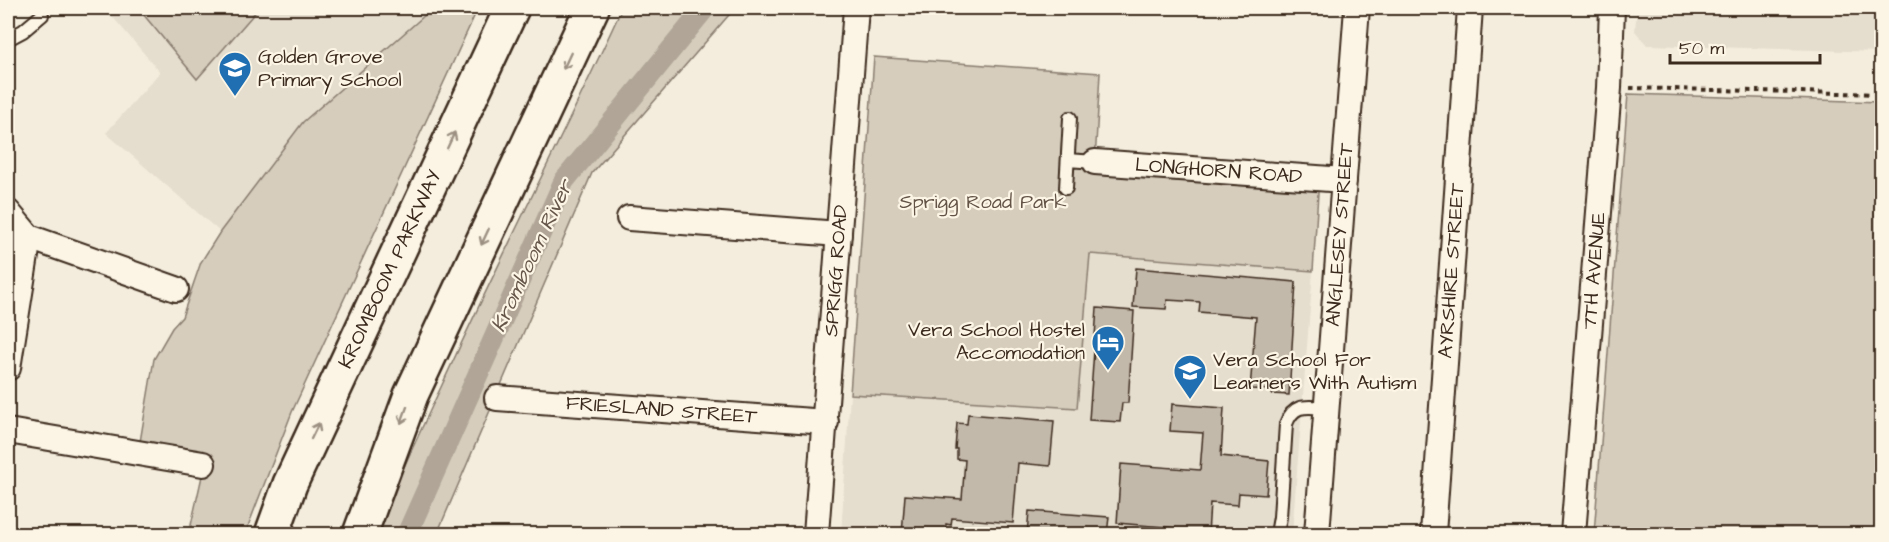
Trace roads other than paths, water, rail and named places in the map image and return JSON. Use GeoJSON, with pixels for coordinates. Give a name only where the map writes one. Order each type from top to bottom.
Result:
{"type":"FeatureCollection","features":[{"type":"Feature","properties":{"kind":"highway","name":"KROMBOOM PARKWAY"},"geometry":{"type":"LineString","coordinates":[[272,534],[290,483],[512,8]]}},
{"type":"Feature","properties":{"kind":"highway"},"geometry":{"type":"LineString","coordinates":[[360,534],[411,395],[592,8]]}},
{"type":"Feature","properties":{"kind":"street","name":"SPRIGG ROAD"},"geometry":{"type":"LineString","coordinates":[[816,534],[856,8]]}},
{"type":"Feature","properties":{"kind":"street","name":"ANGLESEY STREET"},"geometry":{"type":"LineString","coordinates":[[1317,534],[1357,8]]}},
{"type":"Feature","properties":{"kind":"street","name":"AYRSHIRE STREET"},"geometry":{"type":"LineString","coordinates":[[1433,534],[1470,8]]}},
{"type":"Feature","properties":{"kind":"street","name":"7TH AVENUE"},"geometry":{"type":"LineString","coordinates":[[1573,534],[1609,88],[1612,8]]}},
{"type":"Feature","properties":{"kind":"street","name":"LONGHORN ROAD"},"geometry":{"type":"LineString","coordinates":[[1095,162],[1344,180]]}},
{"type":"Feature","properties":{"kind":"street"},"geometry":{"type":"LineString","coordinates":[[8,212],[28,237],[176,290]]}},
{"type":"Feature","properties":{"kind":"street"},"geometry":{"type":"LineString","coordinates":[[629,218],[839,234]]}},
{"type":"Feature","properties":{"kind":"street"},"geometry":{"type":"LineString","coordinates":[[8,368],[12,314],[28,237]]}},
{"type":"Feature","properties":{"kind":"street","name":"FRIESLAND STREET"},"geometry":{"type":"LineString","coordinates":[[497,398],[826,422]]}},
{"type":"Feature","properties":{"kind":"street"},"geometry":{"type":"LineString","coordinates":[[8,431],[203,464]]}},
{"type":"Feature","properties":{"kind":"lane"},"geometry":{"type":"LineString","coordinates":[[8,39],[23,31],[42,15]]}},
{"type":"Feature","properties":{"kind":"lane"},"geometry":{"type":"LineString","coordinates":[[1066,188],[1070,118]]}},
{"type":"Feature","properties":{"kind":"lane"},"geometry":{"type":"LineString","coordinates":[[1068,160],[1095,162]]}},
{"type":"Feature","properties":{"kind":"lane"},"geometry":{"type":"LineString","coordinates":[[1278,534],[1286,424],[1289,415],[1302,406],[1327,408]]}},
{"type":"Feature","properties":{"kind":"waterway","name":"Kromboom River"},"geometry":{"type":"LineString","coordinates":[[407,534],[564,181],[705,8]]}},
{"type":"Feature","properties":{"kind":"place","name":"Golden Grove Primary School"},"geometry":{"type":"Point","coordinates":[235,97]}},
{"type":"Feature","properties":{"kind":"place","name":"Vera School Hostel Accomodation"},"geometry":{"type":"Point","coordinates":[1108,371]}},
{"type":"Feature","properties":{"kind":"place","name":"Vera School For Learners With Autism"},"geometry":{"type":"Point","coordinates":[1190,400]}},
{"type":"Feature","properties":{"kind":"park label","name":"Sprigg Road Park"},"geometry":{"type":"Point","coordinates":[983,202]}}]}
